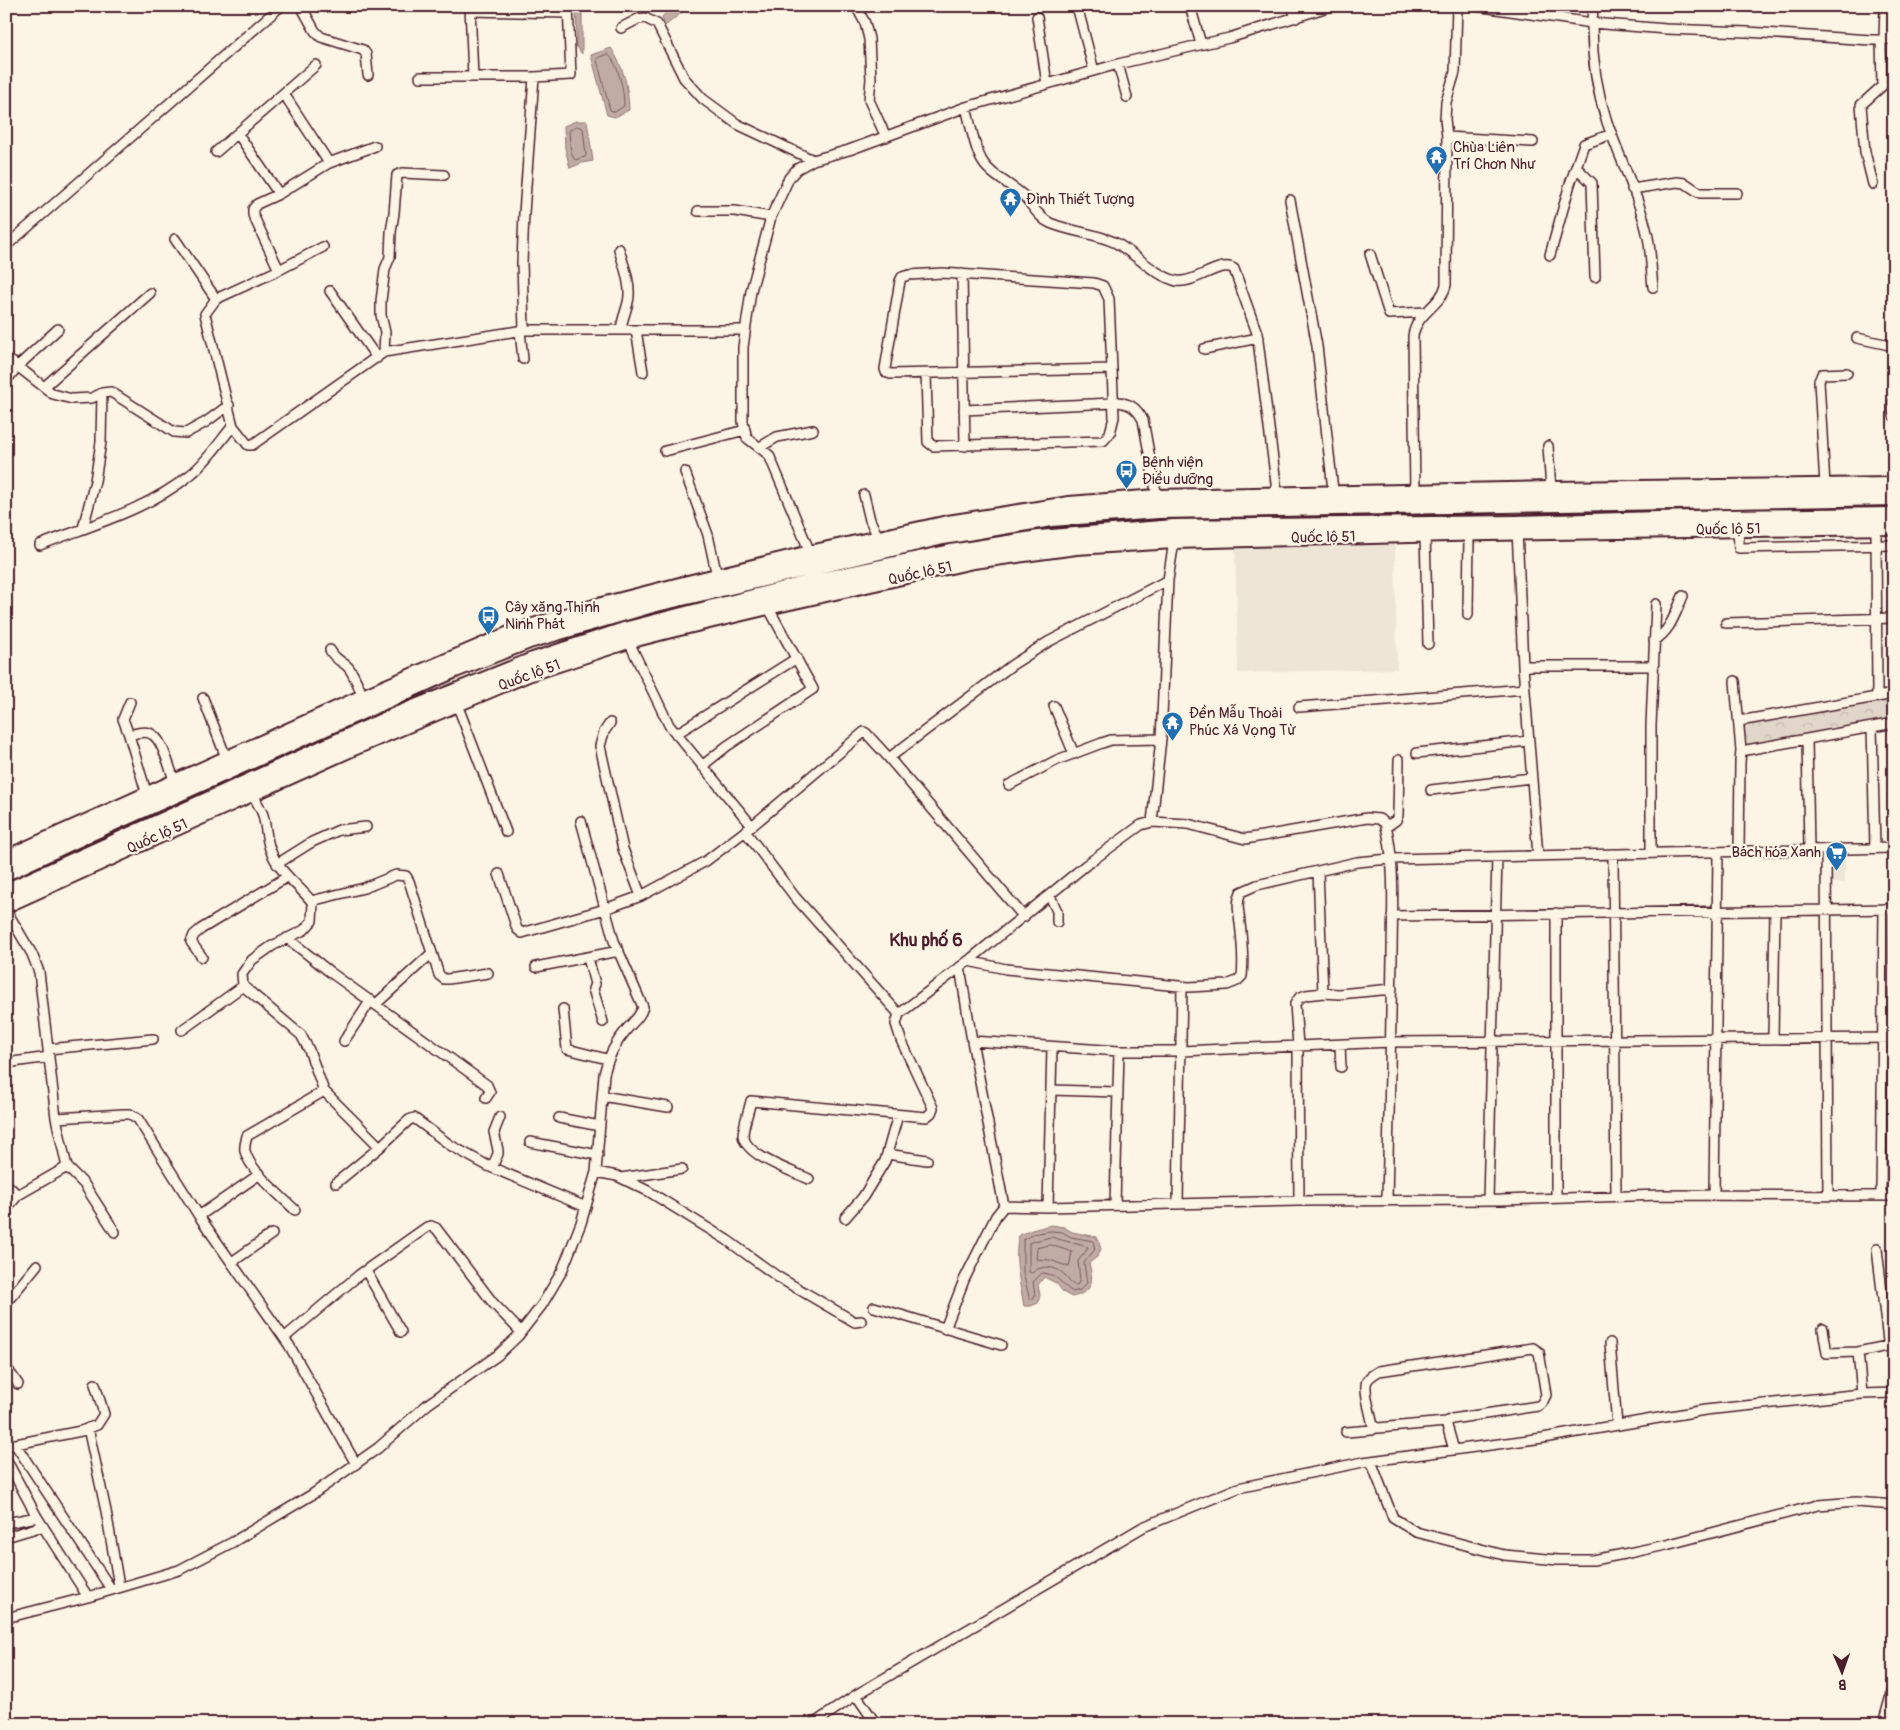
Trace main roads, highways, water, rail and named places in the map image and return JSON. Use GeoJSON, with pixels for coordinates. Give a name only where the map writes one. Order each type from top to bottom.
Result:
{"type":"FeatureCollection","features":[{"type":"Feature","properties":{"kind":"highway","name":"Quốc lộ 51"},"geometry":{"type":"LineString","coordinates":[[6,892],[53,878],[255,787],[391,718],[455,698],[533,662],[626,636],[815,574],[943,536],[993,526],[1176,503],[1760,493],[1894,497]]}},
{"type":"Feature","properties":{"kind":"highway"},"geometry":{"type":"LineString","coordinates":[[1174,535],[1176,503]]}},
{"type":"Feature","properties":{"kind":"highway","name":"Quốc lộ 51"},"geometry":{"type":"LineString","coordinates":[[6,872],[60,840],[229,765],[455,670],[521,643],[652,604],[681,591],[815,574],[999,545],[1080,535],[1174,535],[1517,528],[1728,518],[1894,516]]}},
{"type":"Feature","properties":{"kind":"main road","name":"Quốc lộ 51"},"geometry":{"type":"LineString","coordinates":[[1415,499],[1551,489],[1760,493],[1825,486],[1894,485]]}},
{"type":"Feature","properties":{"kind":"main road","name":"Quốc lộ 51"},"geometry":{"type":"LineString","coordinates":[[626,636],[768,607],[815,574],[878,537],[1069,504],[1157,497],[1176,503]]}},
{"type":"Feature","properties":{"kind":"main road","name":"Quốc lộ 51"},"geometry":{"type":"LineString","coordinates":[[1174,535],[1425,535],[1469,534],[1517,528],[1738,529],[1894,527]]}},
{"type":"Feature","properties":{"kind":"main road","name":"Quốc lộ 51"},"geometry":{"type":"LineString","coordinates":[[6,858],[60,840],[147,795],[175,783],[229,765],[363,697],[514,632],[594,607],[681,591],[716,576],[815,574]]}},
{"type":"Feature","properties":{"kind":"main road","name":"Quốc lộ 51"},"geometry":{"type":"LineString","coordinates":[[6,905],[53,878]]}},
{"type":"Feature","properties":{"kind":"water"},"geometry":{"type":"Polygon","coordinates":[[[576,6],[582,6],[582,54],[577,47],[576,6]]]}},
{"type":"Feature","properties":{"kind":"water"},"geometry":{"type":"Polygon","coordinates":[[[672,6],[690,6],[665,26],[662,17],[672,6]]]}},
{"type":"Feature","properties":{"kind":"water"},"geometry":{"type":"Polygon","coordinates":[[[611,48],[624,78],[628,93],[629,110],[615,117],[607,115],[591,55],[611,48]]]}},
{"type":"Feature","properties":{"kind":"water"},"geometry":{"type":"Polygon","coordinates":[[[576,121],[587,121],[593,161],[570,168],[565,148],[564,126],[576,121]]]}},
{"type":"Feature","properties":{"kind":"water"},"geometry":{"type":"Polygon","coordinates":[[[1051,1225],[1097,1237],[1101,1249],[1097,1257],[1089,1263],[1090,1285],[1084,1292],[1072,1297],[1064,1293],[1056,1283],[1044,1277],[1038,1285],[1040,1295],[1038,1303],[1024,1306],[1017,1262],[1019,1235],[1051,1225]]]}},
{"type":"Feature","properties":{"kind":"place","name":"Chùa Liên Trí Chơn Như"},"geometry":{"type":"Point","coordinates":[1437,175]}},
{"type":"Feature","properties":{"kind":"place","name":"Đình Thiết Tượng"},"geometry":{"type":"Point","coordinates":[1010,218]}},
{"type":"Feature","properties":{"kind":"place","name":"Bệnh viện Điều dưỡng"},"geometry":{"type":"Point","coordinates":[1126,490]}},
{"type":"Feature","properties":{"kind":"place","name":"Cây xăng Thịnh Ninh Phát"},"geometry":{"type":"Point","coordinates":[489,635]}},
{"type":"Feature","properties":{"kind":"place","name":"Đền Mẫu Thoải Phúc Xá Vọng Từ"},"geometry":{"type":"Point","coordinates":[1173,741]}},
{"type":"Feature","properties":{"kind":"place","name":"Bách hóa Xanh"},"geometry":{"type":"Point","coordinates":[1837,871]}},
{"type":"Feature","properties":{"kind":"district","name":"Khu phố 6"},"geometry":{"type":"Point","coordinates":[926,940]}}]}
